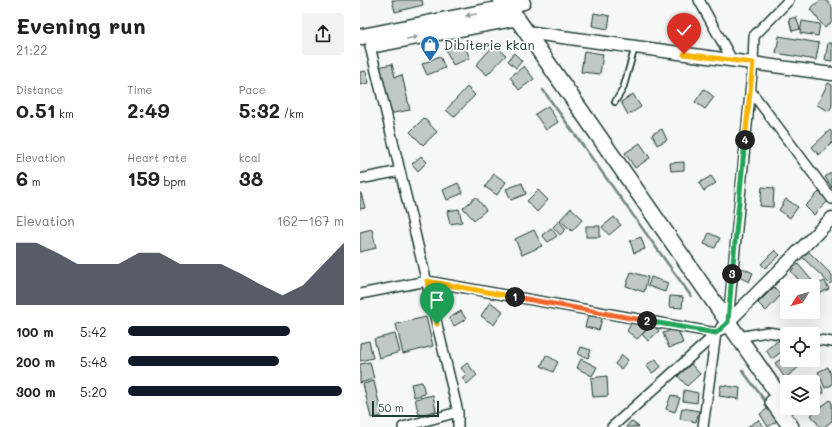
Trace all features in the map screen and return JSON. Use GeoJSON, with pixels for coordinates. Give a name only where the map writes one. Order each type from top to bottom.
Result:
{"type":"FeatureCollection","features":[{"type":"Feature","properties":{"kind":"highway"},"geometry":{"type":"LineString","coordinates":[[505,9],[526,32],[722,328],[738,337],[780,398]]}},
{"type":"Feature","properties":{"kind":"highway"},"geometry":{"type":"LineString","coordinates":[[363,44],[505,9]]}},
{"type":"Feature","properties":{"kind":"highway"},"geometry":{"type":"LineString","coordinates":[[505,9],[791,427]]}},
{"type":"Feature","properties":{"kind":"highway"},"geometry":{"type":"LineString","coordinates":[[792,415],[801,427]]}},
{"type":"Feature","properties":{"kind":"street"},"geometry":{"type":"LineString","coordinates":[[700,0],[732,60]]}},
{"type":"Feature","properties":{"kind":"street"},"geometry":{"type":"LineString","coordinates":[[703,427],[722,328],[753,63],[754,36],[788,0]]}},
{"type":"Feature","properties":{"kind":"street"},"geometry":{"type":"LineString","coordinates":[[505,9],[526,2]]}},
{"type":"Feature","properties":{"kind":"street"},"geometry":{"type":"LineString","coordinates":[[526,32],[832,74]]}},
{"type":"Feature","properties":{"kind":"street"},"geometry":{"type":"LineString","coordinates":[[363,44],[400,171],[458,412],[458,427]]}},
{"type":"Feature","properties":{"kind":"street"},"geometry":{"type":"LineString","coordinates":[[750,90],[832,199]]}},
{"type":"Feature","properties":{"kind":"street"},"geometry":{"type":"LineString","coordinates":[[360,179],[400,171]]}},
{"type":"Feature","properties":{"kind":"street"},"geometry":{"type":"LineString","coordinates":[[612,427],[722,328],[832,218]]}},
{"type":"Feature","properties":{"kind":"street"},"geometry":{"type":"LineString","coordinates":[[360,294],[427,281],[722,328]]}},
{"type":"Feature","properties":{"kind":"street"},"geometry":{"type":"LineString","coordinates":[[738,337],[767,332],[780,334]]}},
{"type":"Feature","properties":{"kind":"street"},"geometry":{"type":"LineString","coordinates":[[820,340],[832,342]]}},
{"type":"Feature","properties":{"kind":"street"},"geometry":{"type":"LineString","coordinates":[[403,427],[458,412]]}},
{"type":"Feature","properties":{"kind":"lane"},"geometry":{"type":"LineString","coordinates":[[615,102],[623,89],[635,47]]}},
{"type":"Feature","properties":{"kind":"building"},"geometry":{"type":"Polygon","coordinates":[[[392,0],[422,0],[423,5],[395,12],[392,0]]]}},
{"type":"Feature","properties":{"kind":"building"},"geometry":{"type":"Polygon","coordinates":[[[820,0],[826,0],[832,7],[832,22],[825,28],[810,9],[820,0]]]}},
{"type":"Feature","properties":{"kind":"building"},"geometry":{"type":"Polygon","coordinates":[[[594,13],[610,16],[608,29],[592,26],[594,13]]]}},
{"type":"Feature","properties":{"kind":"building"},"geometry":{"type":"Polygon","coordinates":[[[796,17],[800,29],[792,31],[789,19],[796,17]]]}},
{"type":"Feature","properties":{"kind":"building"},"geometry":{"type":"Polygon","coordinates":[[[675,20],[695,20],[695,37],[676,37],[675,20]]]}},
{"type":"Feature","properties":{"kind":"building"},"geometry":{"type":"Polygon","coordinates":[[[802,21],[820,24],[818,36],[800,33],[802,21]]]}},
{"type":"Feature","properties":{"kind":"building"},"geometry":{"type":"Polygon","coordinates":[[[779,36],[819,43],[816,60],[776,53],[779,36]]]}},
{"type":"Feature","properties":{"kind":"building"},"geometry":{"type":"Polygon","coordinates":[[[463,43],[470,58],[453,65],[446,50],[463,43]]]}},
{"type":"Feature","properties":{"kind":"building"},"geometry":{"type":"Polygon","coordinates":[[[828,43],[832,43],[832,61],[825,60],[828,43]]]}},
{"type":"Feature","properties":{"kind":"building"},"geometry":{"type":"Polygon","coordinates":[[[494,45],[506,55],[487,75],[476,65],[494,45]]]}},
{"type":"Feature","properties":{"kind":"building"},"geometry":{"type":"Polygon","coordinates":[[[584,51],[603,54],[600,74],[581,72],[584,51]]]}},
{"type":"Feature","properties":{"kind":"building"},"geometry":{"type":"Polygon","coordinates":[[[514,53],[522,61],[516,68],[508,61],[514,53]]]}},
{"type":"Feature","properties":{"kind":"building"},"geometry":{"type":"Polygon","coordinates":[[[440,56],[445,68],[427,75],[422,64],[440,56]]]}},
{"type":"Feature","properties":{"kind":"building"},"geometry":{"type":"Polygon","coordinates":[[[392,64],[395,77],[402,75],[410,110],[388,114],[378,67],[392,64]]]}},
{"type":"Feature","properties":{"kind":"building"},"geometry":{"type":"Polygon","coordinates":[[[524,66],[534,79],[519,90],[510,77],[524,66]]]}},
{"type":"Feature","properties":{"kind":"building"},"geometry":{"type":"Polygon","coordinates":[[[366,71],[369,83],[360,85],[360,72],[366,71]]]}},
{"type":"Feature","properties":{"kind":"building"},"geometry":{"type":"Polygon","coordinates":[[[828,83],[832,85],[832,106],[829,111],[817,105],[828,83]]]}},
{"type":"Feature","properties":{"kind":"building"},"geometry":{"type":"Polygon","coordinates":[[[467,87],[475,95],[454,117],[446,110],[467,87]]]}},
{"type":"Feature","properties":{"kind":"building"},"geometry":{"type":"Polygon","coordinates":[[[704,89],[714,97],[705,109],[695,102],[704,89]]]}},
{"type":"Feature","properties":{"kind":"building"},"geometry":{"type":"Polygon","coordinates":[[[633,94],[641,107],[628,115],[621,102],[633,94]]]}},
{"type":"Feature","properties":{"kind":"building"},"geometry":{"type":"Polygon","coordinates":[[[548,106],[558,122],[546,130],[535,114],[548,106]]]}},
{"type":"Feature","properties":{"kind":"building"},"geometry":{"type":"Polygon","coordinates":[[[424,118],[437,132],[423,145],[410,132],[424,118]]]}},
{"type":"Feature","properties":{"kind":"building"},"geometry":{"type":"Polygon","coordinates":[[[662,129],[667,140],[657,145],[652,134],[662,129]]]}},
{"type":"Feature","properties":{"kind":"building"},"geometry":{"type":"Polygon","coordinates":[[[830,130],[832,133],[832,143],[819,155],[812,147],[830,130]]]}},
{"type":"Feature","properties":{"kind":"building"},"geometry":{"type":"Polygon","coordinates":[[[640,143],[650,158],[635,168],[625,153],[640,143]]]}},
{"type":"Feature","properties":{"kind":"building"},"geometry":{"type":"Polygon","coordinates":[[[421,156],[427,162],[418,171],[412,164],[421,156]]]}},
{"type":"Feature","properties":{"kind":"building"},"geometry":{"type":"Polygon","coordinates":[[[684,162],[684,170],[671,171],[670,163],[684,162]]]}},
{"type":"Feature","properties":{"kind":"building"},"geometry":{"type":"Polygon","coordinates":[[[832,172],[832,188],[825,177],[832,172]]]}},
{"type":"Feature","properties":{"kind":"building"},"geometry":{"type":"Polygon","coordinates":[[[494,174],[506,182],[497,195],[485,187],[494,174]]]}},
{"type":"Feature","properties":{"kind":"building"},"geometry":{"type":"Polygon","coordinates":[[[711,176],[716,183],[704,191],[699,183],[711,176]]]}},
{"type":"Feature","properties":{"kind":"building"},"geometry":{"type":"Polygon","coordinates":[[[458,183],[463,193],[447,200],[443,190],[458,183]]]}},
{"type":"Feature","properties":{"kind":"building"},"geometry":{"type":"Polygon","coordinates":[[[522,183],[526,194],[511,200],[506,189],[522,183]]]}},
{"type":"Feature","properties":{"kind":"building"},"geometry":{"type":"Polygon","coordinates":[[[762,187],[774,188],[773,207],[760,206],[762,187]]]}},
{"type":"Feature","properties":{"kind":"building"},"geometry":{"type":"Polygon","coordinates":[[[538,190],[548,200],[537,212],[527,201],[538,190]]]}},
{"type":"Feature","properties":{"kind":"building"},"geometry":{"type":"Polygon","coordinates":[[[819,192],[828,201],[814,215],[805,206],[819,192]]]}},
{"type":"Feature","properties":{"kind":"building"},"geometry":{"type":"Polygon","coordinates":[[[360,193],[365,208],[360,209],[360,193]]]}},
{"type":"Feature","properties":{"kind":"building"},"geometry":{"type":"Polygon","coordinates":[[[476,197],[486,210],[474,220],[463,208],[476,197]]]}},
{"type":"Feature","properties":{"kind":"building"},"geometry":{"type":"Polygon","coordinates":[[[786,199],[798,207],[790,218],[779,210],[786,199]]]}},
{"type":"Feature","properties":{"kind":"building"},"geometry":{"type":"Polygon","coordinates":[[[571,208],[583,219],[572,231],[560,220],[571,208]]]}},
{"type":"Feature","properties":{"kind":"building"},"geometry":{"type":"Polygon","coordinates":[[[459,209],[462,222],[450,224],[447,211],[459,209]]]}},
{"type":"Feature","properties":{"kind":"building"},"geometry":{"type":"Polygon","coordinates":[[[614,217],[621,225],[609,235],[602,227],[614,217]]]}},
{"type":"Feature","properties":{"kind":"building"},"geometry":{"type":"Polygon","coordinates":[[[559,221],[566,229],[560,235],[553,227],[559,221]]]}},
{"type":"Feature","properties":{"kind":"building"},"geometry":{"type":"Polygon","coordinates":[[[586,226],[600,226],[600,237],[586,237],[586,226]]]}},
{"type":"Feature","properties":{"kind":"building"},"geometry":{"type":"Polygon","coordinates":[[[551,228],[557,236],[548,242],[542,235],[551,228]]]}},
{"type":"Feature","properties":{"kind":"building"},"geometry":{"type":"Polygon","coordinates":[[[372,229],[376,248],[360,252],[360,232],[372,229]]]}},
{"type":"Feature","properties":{"kind":"building"},"geometry":{"type":"Polygon","coordinates":[[[534,230],[542,246],[522,255],[515,239],[534,230]]]}},
{"type":"Feature","properties":{"kind":"building"},"geometry":{"type":"Polygon","coordinates":[[[709,233],[720,238],[715,248],[704,244],[709,233]]]}},
{"type":"Feature","properties":{"kind":"building"},"geometry":{"type":"Polygon","coordinates":[[[641,237],[645,249],[634,253],[630,241],[641,237]]]}},
{"type":"Feature","properties":{"kind":"building"},"geometry":{"type":"Polygon","coordinates":[[[775,250],[780,255],[765,268],[761,264],[775,250]]]}},
{"type":"Feature","properties":{"kind":"building"},"geometry":{"type":"Polygon","coordinates":[[[808,251],[832,275],[832,282],[830,284],[802,257],[808,251]]]}},
{"type":"Feature","properties":{"kind":"building"},"geometry":{"type":"Polygon","coordinates":[[[798,264],[811,279],[798,279],[791,271],[798,264]]]}},
{"type":"Feature","properties":{"kind":"building"},"geometry":{"type":"Polygon","coordinates":[[[742,268],[753,273],[749,282],[737,276],[742,268]]]}},
{"type":"Feature","properties":{"kind":"building"},"geometry":{"type":"Polygon","coordinates":[[[631,272],[648,277],[644,292],[626,286],[631,272]]]}},
{"type":"Feature","properties":{"kind":"building"},"geometry":{"type":"Polygon","coordinates":[[[651,277],[668,283],[665,292],[648,286],[651,277]]]}},
{"type":"Feature","properties":{"kind":"building"},"geometry":{"type":"Polygon","coordinates":[[[825,281],[829,289],[820,294],[820,283],[825,281]]]}},
{"type":"Feature","properties":{"kind":"building"},"geometry":{"type":"Polygon","coordinates":[[[774,287],[780,294],[780,296],[766,311],[758,303],[774,287]]]}},
{"type":"Feature","properties":{"kind":"building"},"geometry":{"type":"Polygon","coordinates":[[[670,296],[683,297],[682,308],[669,307],[670,296]]]}},
{"type":"Feature","properties":{"kind":"building"},"geometry":{"type":"Polygon","coordinates":[[[490,302],[503,311],[494,325],[481,316],[490,302]]]}},
{"type":"Feature","properties":{"kind":"building"},"geometry":{"type":"Polygon","coordinates":[[[461,311],[466,319],[454,326],[449,318],[461,311]]]}},
{"type":"Feature","properties":{"kind":"building"},"geometry":{"type":"Polygon","coordinates":[[[589,312],[603,315],[599,330],[585,327],[589,312]]]}},
{"type":"Feature","properties":{"kind":"building"},"geometry":{"type":"Polygon","coordinates":[[[426,317],[433,346],[403,354],[396,324],[426,317]]]}},
{"type":"Feature","properties":{"kind":"building"},"geometry":{"type":"Polygon","coordinates":[[[634,318],[653,324],[637,339],[627,331],[634,318]]]}},
{"type":"Feature","properties":{"kind":"building"},"geometry":{"type":"Polygon","coordinates":[[[653,324],[659,331],[648,341],[642,334],[653,324]]]}},
{"type":"Feature","properties":{"kind":"building"},"geometry":{"type":"Polygon","coordinates":[[[677,328],[683,343],[669,348],[663,333],[677,328]]]}},
{"type":"Feature","properties":{"kind":"building"},"geometry":{"type":"Polygon","coordinates":[[[395,334],[400,352],[379,358],[374,339],[395,334]]]}},
{"type":"Feature","properties":{"kind":"building"},"geometry":{"type":"Polygon","coordinates":[[[779,340],[780,353],[772,359],[766,350],[779,340]]]}},
{"type":"Feature","properties":{"kind":"building"},"geometry":{"type":"Polygon","coordinates":[[[369,341],[373,358],[360,361],[360,343],[369,341]]]}},
{"type":"Feature","properties":{"kind":"building"},"geometry":{"type":"Polygon","coordinates":[[[581,347],[591,350],[588,358],[578,354],[581,347]]]}},
{"type":"Feature","properties":{"kind":"building"},"geometry":{"type":"Polygon","coordinates":[[[546,355],[558,362],[553,372],[541,366],[546,355]]]}},
{"type":"Feature","properties":{"kind":"building"},"geometry":{"type":"Polygon","coordinates":[[[622,355],[628,360],[621,369],[615,364],[622,355]]]}},
{"type":"Feature","properties":{"kind":"building"},"geometry":{"type":"Polygon","coordinates":[[[581,359],[597,367],[592,376],[577,368],[581,359]]]}},
{"type":"Feature","properties":{"kind":"building"},"geometry":{"type":"Polygon","coordinates":[[[656,359],[661,367],[652,373],[646,365],[656,359]]]}},
{"type":"Feature","properties":{"kind":"building"},"geometry":{"type":"Polygon","coordinates":[[[780,360],[780,367],[798,368],[789,375],[783,375],[775,363],[780,360]]]}},
{"type":"Feature","properties":{"kind":"building"},"geometry":{"type":"Polygon","coordinates":[[[370,362],[374,379],[360,383],[360,364],[370,362]]]}},
{"type":"Feature","properties":{"kind":"building"},"geometry":{"type":"Polygon","coordinates":[[[467,363],[477,375],[467,384],[462,378],[466,374],[461,368],[467,363]]]}},
{"type":"Feature","properties":{"kind":"building"},"geometry":{"type":"Polygon","coordinates":[[[691,364],[700,374],[687,386],[678,376],[691,364]]]}},
{"type":"Feature","properties":{"kind":"building"},"geometry":{"type":"Polygon","coordinates":[[[828,367],[832,377],[832,385],[825,388],[818,372],[828,367]]]}},
{"type":"Feature","properties":{"kind":"building"},"geometry":{"type":"Polygon","coordinates":[[[607,376],[608,396],[593,397],[591,378],[607,376]]]}},
{"type":"Feature","properties":{"kind":"building"},"geometry":{"type":"Polygon","coordinates":[[[374,381],[382,416],[371,418],[363,384],[374,381]]]}},
{"type":"Feature","properties":{"kind":"building"},"geometry":{"type":"Polygon","coordinates":[[[422,382],[425,394],[414,397],[411,384],[422,382]]]}},
{"type":"Feature","properties":{"kind":"building"},"geometry":{"type":"Polygon","coordinates":[[[820,383],[824,393],[820,395],[820,383]]]}},
{"type":"Feature","properties":{"kind":"building"},"geometry":{"type":"Polygon","coordinates":[[[721,385],[740,388],[739,399],[719,396],[721,385]]]}},
{"type":"Feature","properties":{"kind":"building"},"geometry":{"type":"Polygon","coordinates":[[[684,390],[698,393],[697,403],[683,401],[684,390]]]}},
{"type":"Feature","properties":{"kind":"building"},"geometry":{"type":"Polygon","coordinates":[[[433,395],[436,411],[419,415],[415,399],[433,395]]]}},
{"type":"Feature","properties":{"kind":"building"},"geometry":{"type":"Polygon","coordinates":[[[671,395],[680,398],[675,412],[666,409],[671,395]]]}},
{"type":"Feature","properties":{"kind":"building"},"geometry":{"type":"Polygon","coordinates":[[[830,400],[832,403],[832,421],[824,427],[820,427],[811,415],[820,415],[820,408],[830,400]]]}},
{"type":"Feature","properties":{"kind":"building"},"geometry":{"type":"Polygon","coordinates":[[[682,408],[699,411],[696,422],[680,419],[682,408]]]}},
{"type":"Feature","properties":{"kind":"building"},"geometry":{"type":"Polygon","coordinates":[[[768,408],[777,421],[768,427],[760,414],[768,408]]]}},
{"type":"Feature","properties":{"kind":"building"},"geometry":{"type":"Polygon","coordinates":[[[759,420],[764,427],[747,427],[759,420]]]}},
{"type":"Feature","properties":{"kind":"building"},"geometry":{"type":"Polygon","coordinates":[[[631,421],[639,427],[626,427],[631,421]]]}},
{"type":"Feature","properties":{"kind":"waterway"},"geometry":{"type":"LineString","coordinates":[[543,90],[691,296]]}},
{"type":"Feature","properties":{"kind":"waterway"},"geometry":{"type":"LineString","coordinates":[[742,370],[768,405]]}},
{"type":"Feature","properties":{"kind":"place","name":"Dibiterie kkan"},"geometry":{"type":"Point","coordinates":[430,62]}},
{"type":"Feature","properties":{"kind":"route"},"geometry":{"type":"LineString","coordinates":[[437,324],[427,281],[716,333],[728,322],[753,63],[684,54]]}}]}
